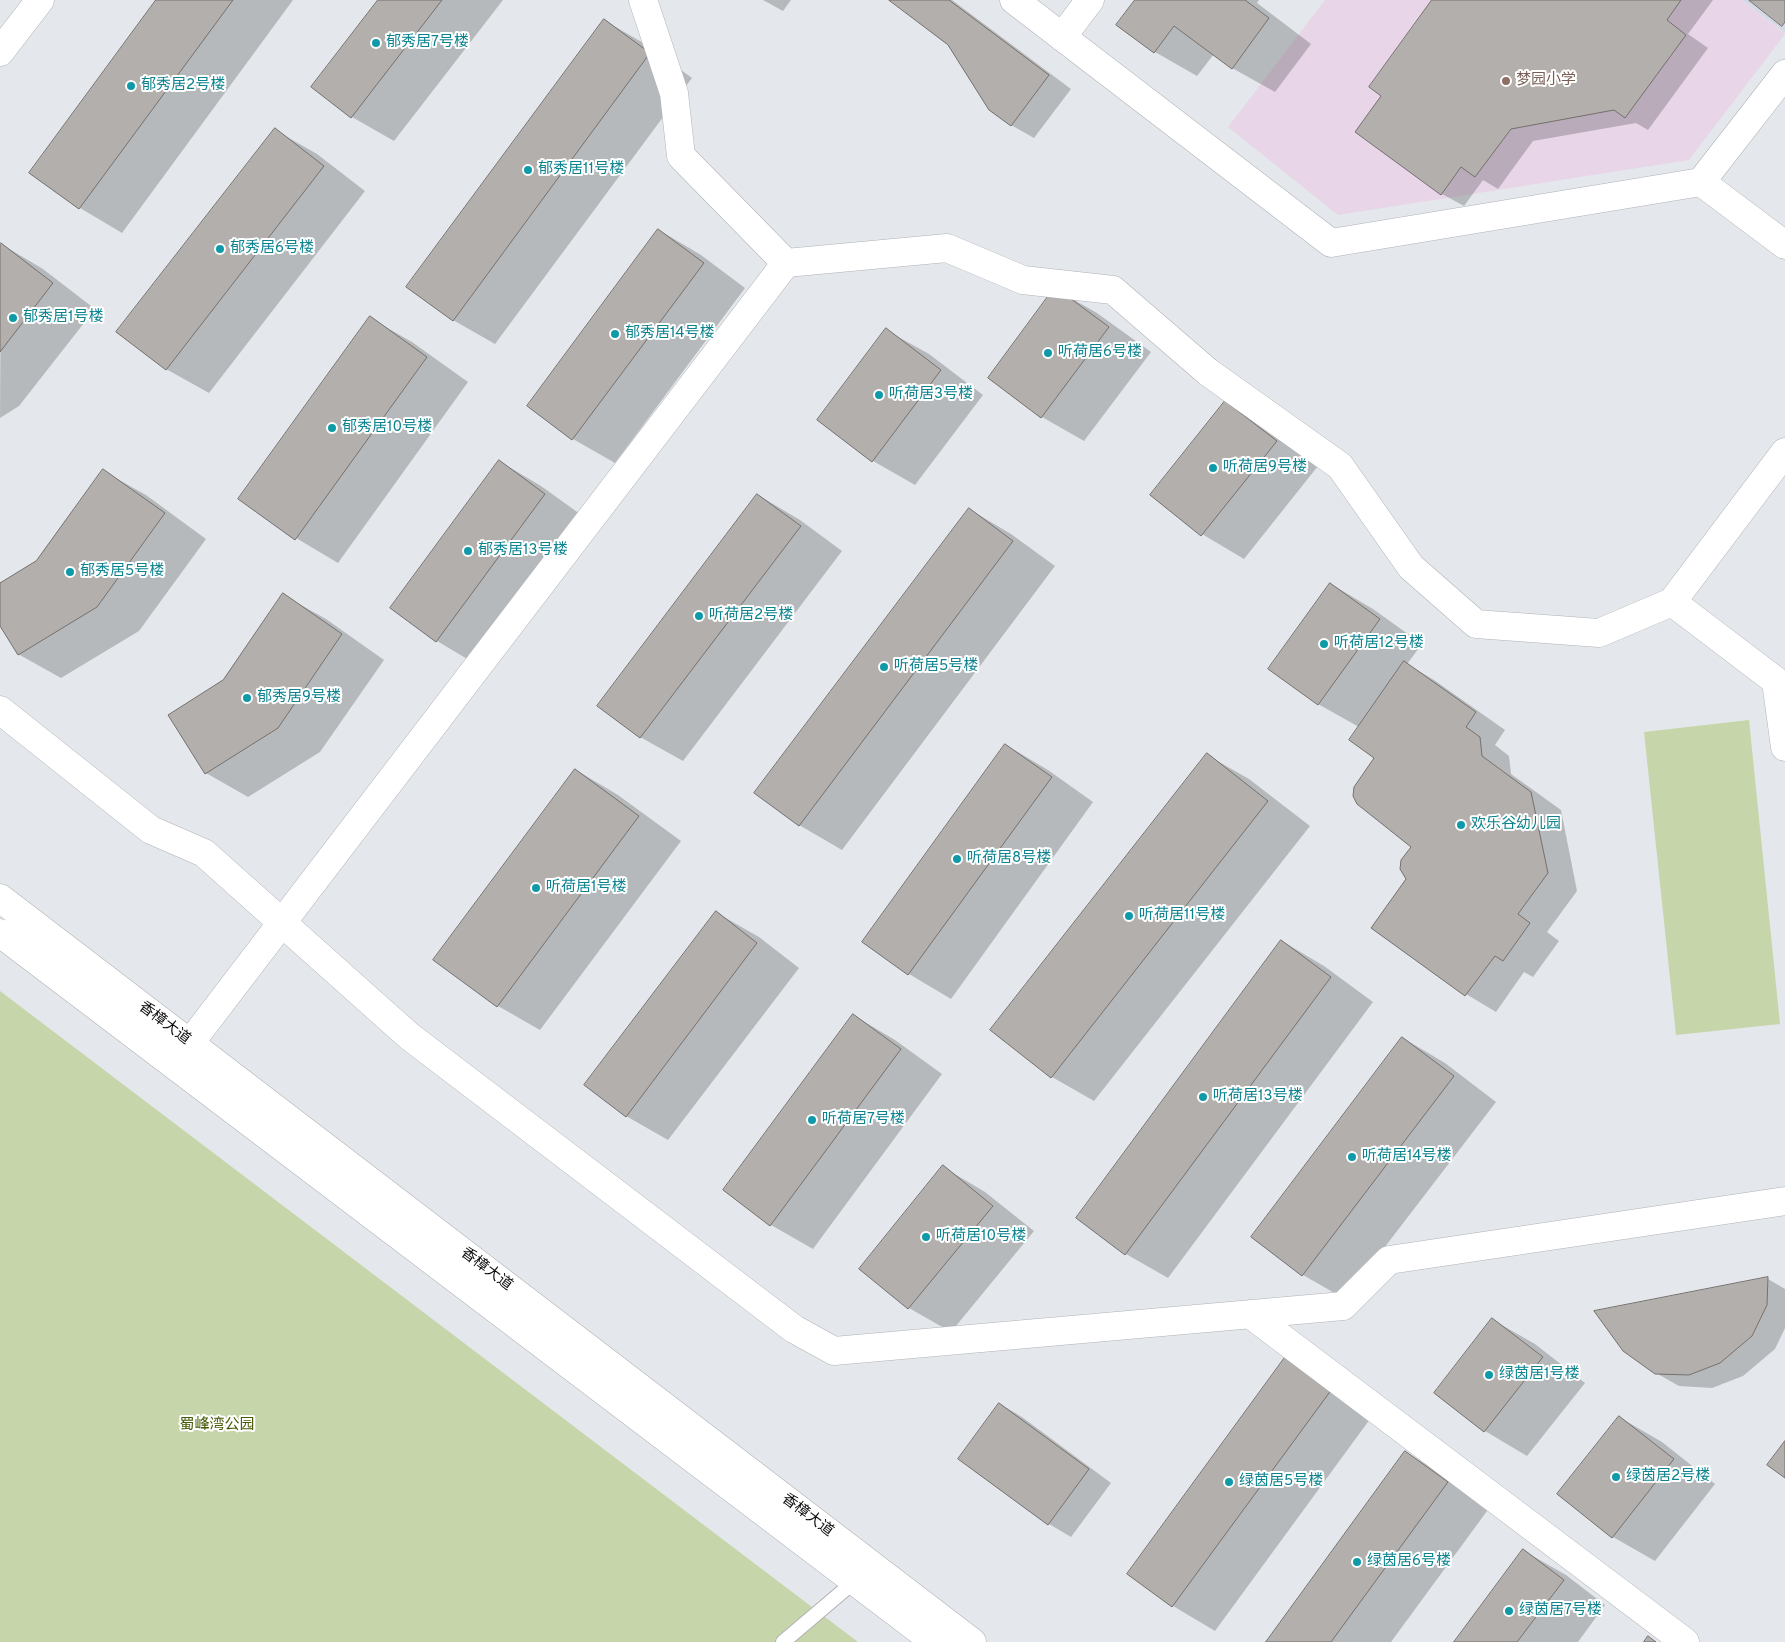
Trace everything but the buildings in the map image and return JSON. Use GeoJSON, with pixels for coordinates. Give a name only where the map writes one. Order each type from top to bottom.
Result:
{"type":"FeatureCollection","features":[{"type":"Feature","properties":{"kind":"street"},"geometry":{"type":"LineString","coordinates":[[0,52],[40,0]]}},
{"type":"Feature","properties":{"kind":"street"},"geometry":{"type":"LineString","coordinates":[[643,0],[674,93],[681,156],[786,263]]}},
{"type":"Feature","properties":{"kind":"street"},"geometry":{"type":"LineString","coordinates":[[1014,0],[1331,243],[1701,182],[1785,74]]}},
{"type":"Feature","properties":{"kind":"street"},"geometry":{"type":"LineString","coordinates":[[1062,37],[1090,0]]}},
{"type":"Feature","properties":{"kind":"street"},"geometry":{"type":"LineString","coordinates":[[1701,182],[1785,245]]}},
{"type":"Feature","properties":{"kind":"street"},"geometry":{"type":"LineString","coordinates":[[190,1043],[786,263],[947,248],[1023,280],[1113,290],[1208,372],[1340,466],[1411,567],[1476,624],[1599,633],[1672,602],[1785,452]]}},
{"type":"Feature","properties":{"kind":"street"},"geometry":{"type":"LineString","coordinates":[[1672,602],[1776,681],[1785,747]]}},
{"type":"Feature","properties":{"kind":"street"},"geometry":{"type":"LineString","coordinates":[[0,710],[151,830],[204,853],[409,1036],[794,1329],[834,1351],[1343,1306],[1390,1260],[1785,1201]]}},
{"type":"Feature","properties":{"kind":"street","name":"香樟大道"},"geometry":{"type":"LineString","coordinates":[[0,898],[972,1642]]}},
{"type":"Feature","properties":{"kind":"street","name":"香樟大道"},"geometry":{"type":"LineString","coordinates":[[0,933],[935,1642]]}},
{"type":"Feature","properties":{"kind":"street"},"geometry":{"type":"LineString","coordinates":[[1250,1314],[1685,1642]]}},
{"type":"Feature","properties":{"kind":"lane"},"geometry":{"type":"LineString","coordinates":[[782,1642],[855,1581]]}},
{"type":"Feature","properties":{"kind":"shaded area","name":"梦园小学"},"geometry":{"type":"Polygon","coordinates":[[[1325,0],[1742,0],[1785,34],[1689,160],[1338,215],[1228,127],[1325,0]]]}},
{"type":"Feature","properties":{"kind":"shaded area"},"geometry":{"type":"Polygon","coordinates":[[[1742,0],[1785,0],[1785,33],[1742,0]]]}},
{"type":"Feature","properties":{"kind":"green space"},"geometry":{"type":"Polygon","coordinates":[[[1749,720],[1780,1024],[1676,1035],[1644,732],[1749,720]]]}},
{"type":"Feature","properties":{"kind":"green space","name":"蜀峰湾公园"},"geometry":{"type":"Polygon","coordinates":[[[0,991],[858,1642],[0,1642],[0,991]]]}},
{"type":"Feature","properties":{"kind":"place","name":"郁秀居7号楼"},"geometry":{"type":"Point","coordinates":[376,43]}},
{"type":"Feature","properties":{"kind":"place","name":"梦园小学"},"geometry":{"type":"Point","coordinates":[1506,81]}},
{"type":"Feature","properties":{"kind":"place","name":"郁秀居2号楼"},"geometry":{"type":"Point","coordinates":[131,86]}},
{"type":"Feature","properties":{"kind":"place","name":"郁秀居11号楼"},"geometry":{"type":"Point","coordinates":[528,170]}},
{"type":"Feature","properties":{"kind":"place","name":"郁秀居6号楼"},"geometry":{"type":"Point","coordinates":[220,249]}},
{"type":"Feature","properties":{"kind":"place","name":"郁秀居1号楼"},"geometry":{"type":"Point","coordinates":[13,318]}},
{"type":"Feature","properties":{"kind":"place","name":"郁秀居14号楼"},"geometry":{"type":"Point","coordinates":[615,334]}},
{"type":"Feature","properties":{"kind":"place","name":"听荷居6号楼"},"geometry":{"type":"Point","coordinates":[1048,353]}},
{"type":"Feature","properties":{"kind":"place","name":"听荷居3号楼"},"geometry":{"type":"Point","coordinates":[879,395]}},
{"type":"Feature","properties":{"kind":"place","name":"郁秀居10号楼"},"geometry":{"type":"Point","coordinates":[332,428]}},
{"type":"Feature","properties":{"kind":"place","name":"听荷居9号楼"},"geometry":{"type":"Point","coordinates":[1213,468]}},
{"type":"Feature","properties":{"kind":"place","name":"郁秀居13号楼"},"geometry":{"type":"Point","coordinates":[468,551]}},
{"type":"Feature","properties":{"kind":"place","name":"郁秀居5号楼"},"geometry":{"type":"Point","coordinates":[70,572]}},
{"type":"Feature","properties":{"kind":"place","name":"听荷居2号楼"},"geometry":{"type":"Point","coordinates":[699,616]}},
{"type":"Feature","properties":{"kind":"place","name":"听荷居12号楼"},"geometry":{"type":"Point","coordinates":[1324,644]}},
{"type":"Feature","properties":{"kind":"place","name":"听荷居5号楼"},"geometry":{"type":"Point","coordinates":[884,667]}},
{"type":"Feature","properties":{"kind":"place","name":"郁秀居9号楼"},"geometry":{"type":"Point","coordinates":[247,698]}},
{"type":"Feature","properties":{"kind":"place","name":"欢乐谷幼儿园"},"geometry":{"type":"Point","coordinates":[1461,825]}},
{"type":"Feature","properties":{"kind":"place","name":"听荷居8号楼"},"geometry":{"type":"Point","coordinates":[957,859]}},
{"type":"Feature","properties":{"kind":"place","name":"听荷居1号楼"},"geometry":{"type":"Point","coordinates":[536,888]}},
{"type":"Feature","properties":{"kind":"place","name":"听荷居11号楼"},"geometry":{"type":"Point","coordinates":[1129,916]}},
{"type":"Feature","properties":{"kind":"place","name":"听荷居13号楼"},"geometry":{"type":"Point","coordinates":[1203,1097]}},
{"type":"Feature","properties":{"kind":"place","name":"听荷居7号楼"},"geometry":{"type":"Point","coordinates":[812,1120]}},
{"type":"Feature","properties":{"kind":"place","name":"听荷居14号楼"},"geometry":{"type":"Point","coordinates":[1352,1157]}},
{"type":"Feature","properties":{"kind":"place","name":"听荷居10号楼"},"geometry":{"type":"Point","coordinates":[926,1237]}},
{"type":"Feature","properties":{"kind":"place","name":"绿茵居1号楼"},"geometry":{"type":"Point","coordinates":[1489,1375]}},
{"type":"Feature","properties":{"kind":"place","name":"绿茵居2号楼"},"geometry":{"type":"Point","coordinates":[1616,1477]}},
{"type":"Feature","properties":{"kind":"place","name":"绿茵居5号楼"},"geometry":{"type":"Point","coordinates":[1229,1482]}},
{"type":"Feature","properties":{"kind":"place","name":"绿茵居6号楼"},"geometry":{"type":"Point","coordinates":[1357,1562]}},
{"type":"Feature","properties":{"kind":"place","name":"绿茵居7号楼"},"geometry":{"type":"Point","coordinates":[1509,1611]}}]}
